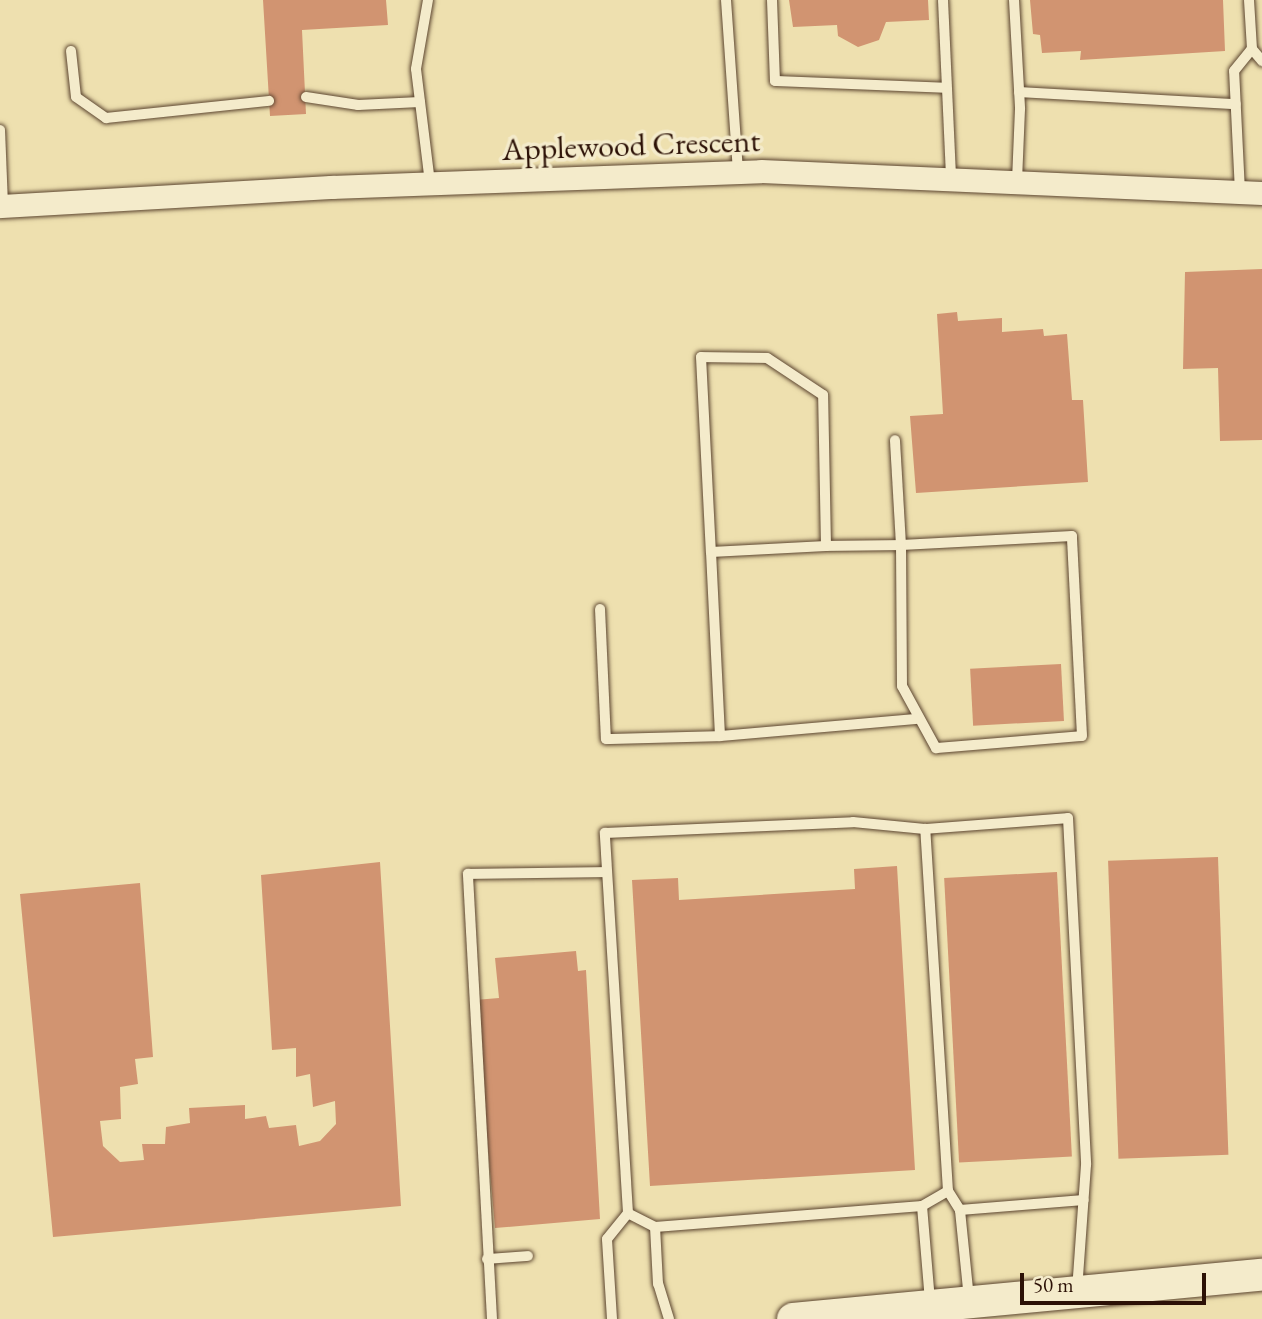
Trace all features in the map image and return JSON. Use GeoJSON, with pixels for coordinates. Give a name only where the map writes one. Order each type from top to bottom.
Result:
{"type":"FeatureCollection","features":[{"type":"Feature","properties":{"kind":"street","name":"Applewood Crescent"},"geometry":{"type":"LineString","coordinates":[[1,205],[430,183],[738,172],[951,178],[1251,192]]}},
{"type":"Feature","properties":{"kind":"street"},"geometry":{"type":"LineString","coordinates":[[793,1319],[969,1303],[1009,1304],[1077,1293],[1262,1275]]}},
{"type":"Feature","properties":{"kind":"lane"},"geometry":{"type":"LineString","coordinates":[[428,0],[416,69],[430,183]]}},
{"type":"Feature","properties":{"kind":"lane"},"geometry":{"type":"LineString","coordinates":[[726,0],[738,172]]}},
{"type":"Feature","properties":{"kind":"lane"},"geometry":{"type":"LineString","coordinates":[[772,0],[775,81],[946,88]]}},
{"type":"Feature","properties":{"kind":"lane"},"geometry":{"type":"LineString","coordinates":[[943,0],[951,178]]}},
{"type":"Feature","properties":{"kind":"lane"},"geometry":{"type":"LineString","coordinates":[[1014,0],[1019,92],[1017,181]]}},
{"type":"Feature","properties":{"kind":"lane"},"geometry":{"type":"LineString","coordinates":[[1249,0],[1252,49],[1262,61]]}},
{"type":"Feature","properties":{"kind":"lane"},"geometry":{"type":"LineString","coordinates":[[1251,192],[1236,104],[1234,71],[1252,49]]}},
{"type":"Feature","properties":{"kind":"lane"},"geometry":{"type":"LineString","coordinates":[[71,51],[76,97],[106,118],[268,101]]}},
{"type":"Feature","properties":{"kind":"lane"},"geometry":{"type":"LineString","coordinates":[[1019,92],[1236,104]]}},
{"type":"Feature","properties":{"kind":"lane"},"geometry":{"type":"LineString","coordinates":[[306,97],[358,105],[420,102]]}},
{"type":"Feature","properties":{"kind":"lane"},"geometry":{"type":"LineString","coordinates":[[0,130],[1,205]]}},
{"type":"Feature","properties":{"kind":"lane"},"geometry":{"type":"LineString","coordinates":[[720,736],[701,357],[767,358],[824,395],[826,545]]}},
{"type":"Feature","properties":{"kind":"lane"},"geometry":{"type":"LineString","coordinates":[[711,552],[826,545],[901,545],[1072,536],[1082,736],[936,748],[916,719],[902,686],[901,545],[895,440]]}},
{"type":"Feature","properties":{"kind":"lane"},"geometry":{"type":"LineString","coordinates":[[600,610],[606,739],[720,736],[916,719]]}},
{"type":"Feature","properties":{"kind":"lane"},"geometry":{"type":"LineString","coordinates":[[612,1319],[607,1239],[628,1213],[606,833],[853,822],[925,829],[1068,818],[1086,1166],[1077,1293]]}},
{"type":"Feature","properties":{"kind":"lane"},"geometry":{"type":"LineString","coordinates":[[925,829],[948,1191],[960,1210],[969,1303]]}},
{"type":"Feature","properties":{"kind":"lane"},"geometry":{"type":"LineString","coordinates":[[492,1319],[468,874],[607,872]]}},
{"type":"Feature","properties":{"kind":"lane"},"geometry":{"type":"LineString","coordinates":[[628,1213],[655,1227],[922,1206],[948,1191]]}},
{"type":"Feature","properties":{"kind":"lane"},"geometry":{"type":"LineString","coordinates":[[960,1210],[1084,1200]]}},
{"type":"Feature","properties":{"kind":"lane"},"geometry":{"type":"LineString","coordinates":[[922,1206],[931,1306]]}},
{"type":"Feature","properties":{"kind":"lane"},"geometry":{"type":"LineString","coordinates":[[655,1227],[658,1284],[669,1319]]}},
{"type":"Feature","properties":{"kind":"lane"},"geometry":{"type":"LineString","coordinates":[[487,1259],[528,1256]]}},
{"type":"Feature","properties":{"kind":"building"},"geometry":{"type":"Polygon","coordinates":[[[263,0],[386,0],[388,25],[302,30],[306,114],[270,116],[263,0]]]}},
{"type":"Feature","properties":{"kind":"building"},"geometry":{"type":"Polygon","coordinates":[[[789,0],[928,0],[929,20],[886,22],[879,40],[858,47],[838,36],[837,25],[793,27],[789,0]]]}},
{"type":"Feature","properties":{"kind":"building"},"geometry":{"type":"Polygon","coordinates":[[[1030,0],[1223,0],[1225,51],[1080,60],[1081,51],[1042,53],[1040,35],[1033,34],[1030,0]]]}},
{"type":"Feature","properties":{"kind":"building"},"geometry":{"type":"Polygon","coordinates":[[[1262,269],[1262,440],[1220,441],[1218,368],[1183,369],[1185,272],[1262,269]]]}},
{"type":"Feature","properties":{"kind":"building"},"geometry":{"type":"Polygon","coordinates":[[[957,312],[958,321],[1002,318],[1002,332],[1043,329],[1044,336],[1067,334],[1072,400],[1083,400],[1088,482],[916,493],[910,416],[943,414],[937,314],[957,312]]]}},
{"type":"Feature","properties":{"kind":"building"},"geometry":{"type":"Polygon","coordinates":[[[1061,664],[1064,721],[973,726],[970,669],[1061,664]]]}},
{"type":"Feature","properties":{"kind":"building"},"geometry":{"type":"Polygon","coordinates":[[[1218,857],[1228,1155],[1118,1159],[1108,861],[1218,857]]]}},
{"type":"Feature","properties":{"kind":"building"},"geometry":{"type":"Polygon","coordinates":[[[380,862],[401,1206],[53,1237],[20,894],[140,883],[153,1057],[135,1059],[138,1084],[120,1087],[121,1119],[100,1121],[103,1146],[120,1162],[144,1160],[142,1144],[165,1144],[166,1127],[190,1123],[189,1108],[245,1105],[245,1119],[266,1116],[269,1128],[296,1125],[299,1146],[320,1141],[336,1124],[335,1101],[313,1107],[310,1074],[296,1077],[296,1048],[272,1050],[261,875],[380,862]]]}},
{"type":"Feature","properties":{"kind":"building"},"geometry":{"type":"Polygon","coordinates":[[[897,866],[915,1170],[650,1186],[632,880],[678,878],[679,900],[855,889],[854,869],[897,866]]]}},
{"type":"Feature","properties":{"kind":"building"},"geometry":{"type":"Polygon","coordinates":[[[1057,872],[1072,1157],[959,1163],[944,878],[1057,872]]]}},
{"type":"Feature","properties":{"kind":"building"},"geometry":{"type":"Polygon","coordinates":[[[576,951],[578,971],[586,970],[600,1219],[495,1228],[475,1000],[499,998],[495,958],[576,951]]]}}]}
